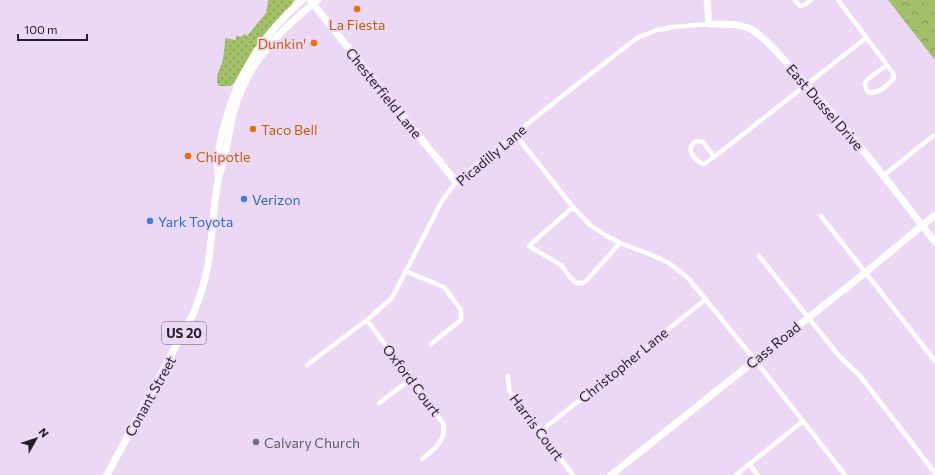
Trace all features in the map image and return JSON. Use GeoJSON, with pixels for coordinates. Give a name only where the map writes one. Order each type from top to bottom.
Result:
{"type":"FeatureCollection","features":[{"type":"Feature","properties":{"kind":"street","name":"Conant Street"},"geometry":{"type":"LineString","coordinates":[[107,475],[194,312],[201,294],[208,265],[218,176],[217,163],[220,139],[228,110],[241,76],[256,51],[278,23],[302,0]]}},
{"type":"Feature","properties":{"kind":"street"},"geometry":{"type":"LineString","coordinates":[[707,0],[710,24]]}},
{"type":"Feature","properties":{"kind":"street"},"geometry":{"type":"LineString","coordinates":[[795,0],[800,6],[811,0]]}},
{"type":"Feature","properties":{"kind":"street"},"geometry":{"type":"LineString","coordinates":[[838,0],[866,38],[887,65],[893,73],[894,78],[877,92],[873,94],[868,92],[865,83],[887,65]]}},
{"type":"Feature","properties":{"kind":"street","name":"Conant Street"},"geometry":{"type":"LineString","coordinates":[[218,176],[224,160],[235,107],[255,65],[278,35],[292,20],[314,1]]}},
{"type":"Feature","properties":{"kind":"street","name":"Chesterfield Lane"},"geometry":{"type":"LineString","coordinates":[[314,1],[456,182]]}},
{"type":"Feature","properties":{"kind":"street","name":"East Dussel Drive"},"geometry":{"type":"LineString","coordinates":[[710,24],[734,24],[749,28],[767,42],[806,84],[883,176],[935,242]]}},
{"type":"Feature","properties":{"kind":"street","name":"Picadilly Lane"},"geometry":{"type":"LineString","coordinates":[[307,365],[367,320],[392,298],[442,201],[456,182],[637,38],[657,30],[710,24]]}},
{"type":"Feature","properties":{"kind":"street"},"geometry":{"type":"LineString","coordinates":[[714,157],[703,142],[696,141],[692,144],[690,150],[692,155],[699,162],[704,164],[714,157],[866,38]]}},
{"type":"Feature","properties":{"kind":"street"},"geometry":{"type":"LineString","coordinates":[[515,134],[581,217],[593,227],[604,235],[620,243],[669,263],[688,278],[755,360],[845,475]]}},
{"type":"Feature","properties":{"kind":"street"},"geometry":{"type":"LineString","coordinates":[[883,176],[933,136]]}},
{"type":"Feature","properties":{"kind":"street"},"geometry":{"type":"LineString","coordinates":[[573,207],[529,246],[561,265],[576,283],[583,283],[620,243]]}},
{"type":"Feature","properties":{"kind":"street","name":"Cass Road"},"geometry":{"type":"LineString","coordinates":[[611,475],[866,272],[935,215]]}},
{"type":"Feature","properties":{"kind":"street"},"geometry":{"type":"LineString","coordinates":[[821,216],[935,361]]}},
{"type":"Feature","properties":{"kind":"street"},"geometry":{"type":"LineString","coordinates":[[759,256],[839,356],[860,376],[935,473]]}},
{"type":"Feature","properties":{"kind":"street"},"geometry":{"type":"LineString","coordinates":[[405,271],[444,287],[461,310],[461,320],[431,344]]}},
{"type":"Feature","properties":{"kind":"street","name":"Christopher Lane"},"geometry":{"type":"LineString","coordinates":[[541,431],[706,299]]}},
{"type":"Feature","properties":{"kind":"street","name":"Oxford Court"},"geometry":{"type":"LineString","coordinates":[[367,320],[442,420],[445,429],[442,441],[422,459]]}},
{"type":"Feature","properties":{"kind":"street","name":"Harris Court"},"geometry":{"type":"LineString","coordinates":[[508,376],[509,390],[573,475]]}},
{"type":"Feature","properties":{"kind":"street"},"geometry":{"type":"LineString","coordinates":[[379,403],[411,379]]}},
{"type":"Feature","properties":{"kind":"street"},"geometry":{"type":"LineString","coordinates":[[736,475],[803,421]]}},
{"type":"Feature","properties":{"kind":"street"},"geometry":{"type":"LineString","coordinates":[[750,464],[758,475]]}},
{"type":"Feature","properties":{"kind":"green space"},"geometry":{"type":"Polygon","coordinates":[[[268,0],[294,0],[290,7],[254,49],[233,84],[230,86],[219,86],[217,83],[217,76],[223,58],[225,38],[236,40],[236,35],[240,37],[245,34],[247,36],[266,13],[268,0]]]}},
{"type":"Feature","properties":{"kind":"green space"},"geometry":{"type":"Polygon","coordinates":[[[888,0],[935,0],[935,60],[888,0]]]}},
{"type":"Feature","properties":{"kind":"green space"},"geometry":{"type":"Polygon","coordinates":[[[917,0],[935,0],[935,6],[930,6],[917,0]]]}},
{"type":"Feature","properties":{"kind":"place","name":"La Fiesta"},"geometry":{"type":"Point","coordinates":[357,9]}},
{"type":"Feature","properties":{"kind":"place","name":"Dunkin'"},"geometry":{"type":"Point","coordinates":[314,43]}},
{"type":"Feature","properties":{"kind":"place","name":"Taco Bell"},"geometry":{"type":"Point","coordinates":[253,129]}},
{"type":"Feature","properties":{"kind":"place","name":"Chipotle"},"geometry":{"type":"Point","coordinates":[188,156]}},
{"type":"Feature","properties":{"kind":"place","name":"Verizon"},"geometry":{"type":"Point","coordinates":[244,199]}},
{"type":"Feature","properties":{"kind":"place","name":"Yark Toyota"},"geometry":{"type":"Point","coordinates":[150,221]}},
{"type":"Feature","properties":{"kind":"place","name":"Calvary Church"},"geometry":{"type":"Point","coordinates":[256,442]}}]}
